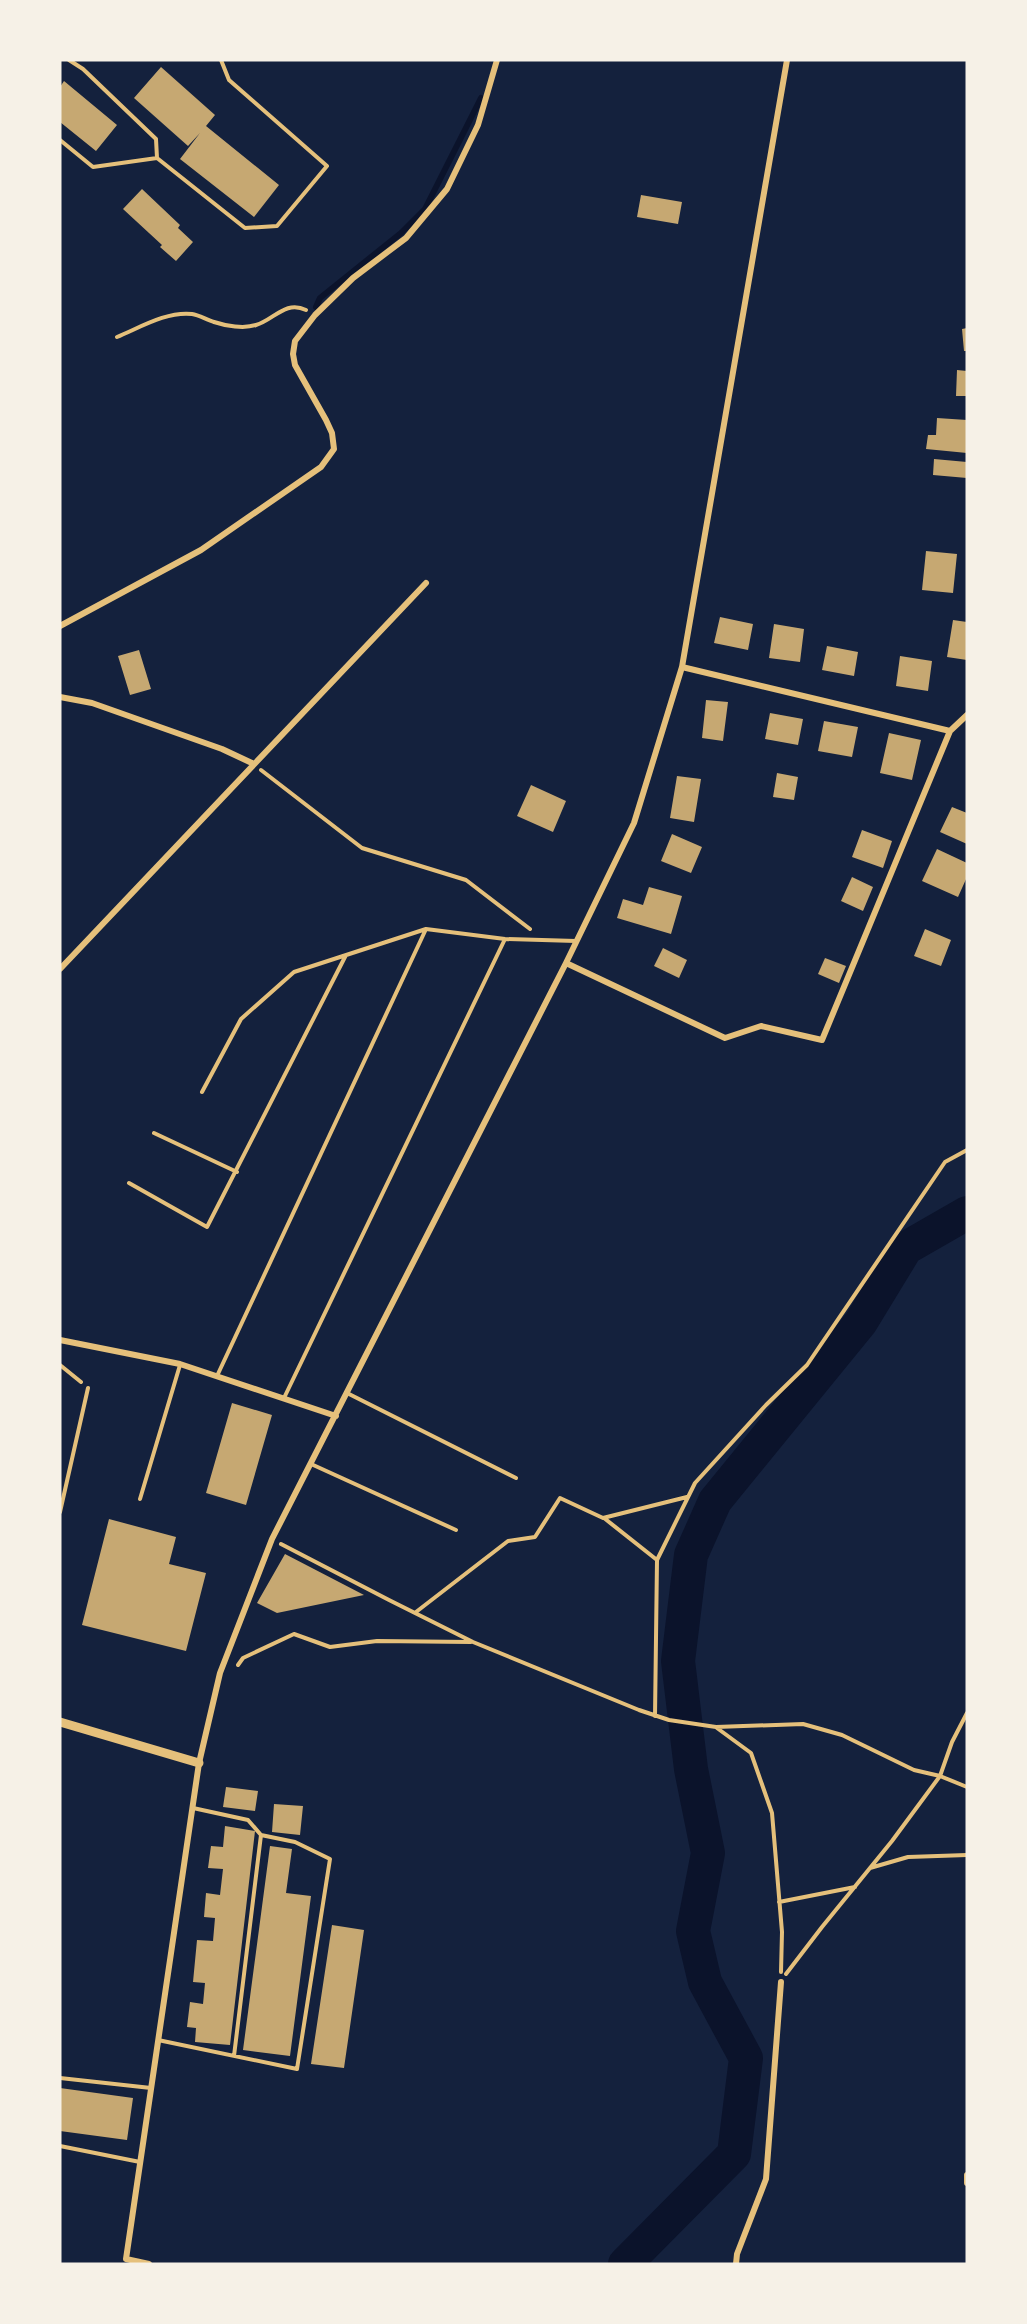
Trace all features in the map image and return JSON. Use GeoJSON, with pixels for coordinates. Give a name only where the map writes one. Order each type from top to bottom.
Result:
{"type":"FeatureCollection","features":[{"type":"Feature","properties":{"kind":"street"},"geometry":{"type":"LineString","coordinates":[[60,626],[201,550],[321,467],[334,449],[332,434],[295,365],[293,354],[295,342],[315,315],[353,278],[406,238],[447,189],[478,125],[497,60]]}},
{"type":"Feature","properties":{"kind":"street"},"geometry":{"type":"LineString","coordinates":[[149,2264],[126,2259],[199,1763],[220,1673],[273,1539],[566,963],[634,823],[682,667],[787,60]]}},
{"type":"Feature","properties":{"kind":"street"},"geometry":{"type":"LineString","coordinates":[[60,969],[426,583]]}},
{"type":"Feature","properties":{"kind":"street"},"geometry":{"type":"LineString","coordinates":[[682,667],[950,731]]}},
{"type":"Feature","properties":{"kind":"street"},"geometry":{"type":"LineString","coordinates":[[60,697],[92,703],[222,749],[254,764]]}},
{"type":"Feature","properties":{"kind":"street"},"geometry":{"type":"LineString","coordinates":[[566,963],[725,1038],[761,1026],[822,1040],[950,731],[967,715]]}},
{"type":"Feature","properties":{"kind":"street"},"geometry":{"type":"LineString","coordinates":[[60,1340],[180,1364],[336,1416]]}},
{"type":"Feature","properties":{"kind":"street"},"geometry":{"type":"LineString","coordinates":[[60,1722],[199,1763]]}},
{"type":"Feature","properties":{"kind":"street"},"geometry":{"type":"LineString","coordinates":[[736,2264],[737,2254],[766,2179],[780,1982]]}},
{"type":"Feature","properties":{"kind":"street"},"geometry":{"type":"LineString","coordinates":[[967,2175],[967,2183]]}},
{"type":"Feature","properties":{"kind":"lane"},"geometry":{"type":"LineString","coordinates":[[69,60],[83,69],[156,139],[157,158]]}},
{"type":"Feature","properties":{"kind":"lane"},"geometry":{"type":"LineString","coordinates":[[60,140],[93,168],[157,158],[245,228],[277,226],[327,166],[229,80],[221,60]]}},
{"type":"Feature","properties":{"kind":"lane"},"geometry":{"type":"LineString","coordinates":[[202,1092],[241,1018],[294,972],[426,929],[505,939],[576,941]]}},
{"type":"Feature","properties":{"kind":"lane"},"geometry":{"type":"LineString","coordinates":[[217,1376],[426,929]]}},
{"type":"Feature","properties":{"kind":"lane"},"geometry":{"type":"LineString","coordinates":[[284,1398],[505,939]]}},
{"type":"Feature","properties":{"kind":"lane"},"geometry":{"type":"LineString","coordinates":[[129,1182],[207,1227],[346,955]]}},
{"type":"Feature","properties":{"kind":"lane"},"geometry":{"type":"LineString","coordinates":[[154,1133],[237,1172]]}},
{"type":"Feature","properties":{"kind":"lane"},"geometry":{"type":"LineString","coordinates":[[140,1499],[180,1364]]}},
{"type":"Feature","properties":{"kind":"lane"},"geometry":{"type":"LineString","coordinates":[[60,1512],[88,1388]]}},
{"type":"Feature","properties":{"kind":"lane"},"geometry":{"type":"LineString","coordinates":[[347,1393],[516,1478]]}},
{"type":"Feature","properties":{"kind":"lane"},"geometry":{"type":"LineString","coordinates":[[311,1464],[456,1530]]}},
{"type":"Feature","properties":{"kind":"lane"},"geometry":{"type":"LineString","coordinates":[[158,2040],[297,2069],[330,1859],[295,1842],[261,1835],[248,1820],[192,1808]]}},
{"type":"Feature","properties":{"kind":"lane"},"geometry":{"type":"LineString","coordinates":[[234,2056],[261,1835]]}},
{"type":"Feature","properties":{"kind":"lane"},"geometry":{"type":"LineString","coordinates":[[60,2078],[151,2088]]}},
{"type":"Feature","properties":{"kind":"lane"},"geometry":{"type":"LineString","coordinates":[[60,2146],[140,2162]]}},
{"type":"Feature","properties":{"kind":"path"},"geometry":{"type":"LineString","coordinates":[[117,337],[168,316],[192,314],[214,322],[256,326],[288,307],[300,307],[315,315]]}},
{"type":"Feature","properties":{"kind":"path"},"geometry":{"type":"LineString","coordinates":[[254,764],[362,848],[466,880],[545,940]]}},
{"type":"Feature","properties":{"kind":"path"},"geometry":{"type":"LineString","coordinates":[[655,1716],[657,1560],[695,1483],[766,1405],[807,1365],[945,1162],[967,1150]]}},
{"type":"Feature","properties":{"kind":"path"},"geometry":{"type":"LineString","coordinates":[[60,1365],[88,1388]]}},
{"type":"Feature","properties":{"kind":"path"},"geometry":{"type":"LineString","coordinates":[[603,1518],[688,1497]]}},
{"type":"Feature","properties":{"kind":"path"},"geometry":{"type":"LineString","coordinates":[[416,1612],[508,1541],[535,1537],[560,1498],[603,1518],[657,1560]]}},
{"type":"Feature","properties":{"kind":"path"},"geometry":{"type":"LineString","coordinates":[[273,1539],[473,1642],[655,1716],[716,1727],[803,1724],[842,1735],[914,1770],[940,1776],[967,1787]]}},
{"type":"Feature","properties":{"kind":"path"},"geometry":{"type":"LineString","coordinates":[[236,1666],[243,1658],[294,1634],[330,1647],[377,1641],[473,1642]]}},
{"type":"Feature","properties":{"kind":"path"},"geometry":{"type":"LineString","coordinates":[[780,1982],[940,1776],[952,1742],[967,1713]]}},
{"type":"Feature","properties":{"kind":"path"},"geometry":{"type":"LineString","coordinates":[[716,1727],[751,1753],[772,1813],[782,1932],[780,1982]]}},
{"type":"Feature","properties":{"kind":"path"},"geometry":{"type":"LineString","coordinates":[[870,1868],[908,1857],[967,1855]]}},
{"type":"Feature","properties":{"kind":"path"},"geometry":{"type":"LineString","coordinates":[[779,1902],[855,1887]]}},
{"type":"Feature","properties":{"kind":"building"},"geometry":{"type":"Polygon","coordinates":[[[161,67],[215,115],[206,126],[279,185],[254,217],[180,159],[200,133],[188,146],[134,98],[161,67]]]}},
{"type":"Feature","properties":{"kind":"building"},"geometry":{"type":"Polygon","coordinates":[[[64,81],[117,125],[96,151],[60,122],[60,87],[64,81]]]}},
{"type":"Feature","properties":{"kind":"building"},"geometry":{"type":"Polygon","coordinates":[[[142,189],[180,225],[178,228],[193,242],[176,261],[123,209],[142,189]]]}},
{"type":"Feature","properties":{"kind":"building"},"geometry":{"type":"Polygon","coordinates":[[[641,195],[682,202],[678,224],[637,217],[641,195]]]}},
{"type":"Feature","properties":{"kind":"building"},"geometry":{"type":"Polygon","coordinates":[[[967,328],[967,351],[964,351],[962,329],[967,328]]]}},
{"type":"Feature","properties":{"kind":"building"},"geometry":{"type":"Polygon","coordinates":[[[957,370],[967,371],[967,396],[956,396],[957,370]]]}},
{"type":"Feature","properties":{"kind":"building"},"geometry":{"type":"Polygon","coordinates":[[[937,418],[967,420],[967,453],[926,449],[928,435],[936,435],[937,418]]]}},
{"type":"Feature","properties":{"kind":"building"},"geometry":{"type":"Polygon","coordinates":[[[934,459],[967,462],[967,478],[933,475],[934,459]]]}},
{"type":"Feature","properties":{"kind":"building"},"geometry":{"type":"Polygon","coordinates":[[[926,551],[957,554],[953,593],[922,590],[926,551]]]}},
{"type":"Feature","properties":{"kind":"building"},"geometry":{"type":"Polygon","coordinates":[[[720,617],[753,624],[748,650],[714,643],[720,617]]]}},
{"type":"Feature","properties":{"kind":"building"},"geometry":{"type":"Polygon","coordinates":[[[953,620],[967,622],[967,660],[947,657],[953,620]]]}},
{"type":"Feature","properties":{"kind":"building"},"geometry":{"type":"Polygon","coordinates":[[[774,624],[804,629],[800,662],[769,658],[774,624]]]}},
{"type":"Feature","properties":{"kind":"building"},"geometry":{"type":"Polygon","coordinates":[[[827,646],[858,652],[854,676],[822,670],[827,646]]]}},
{"type":"Feature","properties":{"kind":"building"},"geometry":{"type":"Polygon","coordinates":[[[139,650],[151,689],[130,695],[118,656],[139,650]]]}},
{"type":"Feature","properties":{"kind":"building"},"geometry":{"type":"Polygon","coordinates":[[[900,656],[932,661],[928,691],[896,686],[900,656]]]}},
{"type":"Feature","properties":{"kind":"building"},"geometry":{"type":"Polygon","coordinates":[[[706,700],[728,702],[723,741],[702,738],[706,700]]]}},
{"type":"Feature","properties":{"kind":"building"},"geometry":{"type":"Polygon","coordinates":[[[770,713],[803,719],[798,745],[765,739],[770,713]]]}},
{"type":"Feature","properties":{"kind":"building"},"geometry":{"type":"Polygon","coordinates":[[[824,721],[858,727],[852,757],[818,751],[824,721]]]}},
{"type":"Feature","properties":{"kind":"building"},"geometry":{"type":"Polygon","coordinates":[[[889,733],[921,740],[912,780],[880,773],[889,733]]]}},
{"type":"Feature","properties":{"kind":"building"},"geometry":{"type":"Polygon","coordinates":[[[777,773],[798,777],[794,800],[773,797],[777,773]]]}},
{"type":"Feature","properties":{"kind":"building"},"geometry":{"type":"Polygon","coordinates":[[[677,776],[701,779],[694,822],[670,818],[677,776]]]}},
{"type":"Feature","properties":{"kind":"building"},"geometry":{"type":"Polygon","coordinates":[[[531,785],[566,801],[553,832],[517,816],[531,785]]]}},
{"type":"Feature","properties":{"kind":"building"},"geometry":{"type":"Polygon","coordinates":[[[952,807],[967,813],[967,844],[940,832],[952,807]]]}},
{"type":"Feature","properties":{"kind":"building"},"geometry":{"type":"Polygon","coordinates":[[[862,830],[892,841],[883,868],[852,857],[862,830]]]}},
{"type":"Feature","properties":{"kind":"building"},"geometry":{"type":"Polygon","coordinates":[[[672,834],[702,847],[691,873],[661,861],[672,834]]]}},
{"type":"Feature","properties":{"kind":"building"},"geometry":{"type":"Polygon","coordinates":[[[937,849],[967,863],[967,877],[958,897],[922,881],[937,849]]]}},
{"type":"Feature","properties":{"kind":"building"},"geometry":{"type":"Polygon","coordinates":[[[852,877],[873,887],[863,911],[841,901],[852,877]]]}},
{"type":"Feature","properties":{"kind":"building"},"geometry":{"type":"Polygon","coordinates":[[[649,887],[682,896],[671,934],[617,918],[623,899],[643,905],[649,887]]]}},
{"type":"Feature","properties":{"kind":"building"},"geometry":{"type":"Polygon","coordinates":[[[925,929],[951,940],[941,966],[914,956],[925,929]]]}},
{"type":"Feature","properties":{"kind":"building"},"geometry":{"type":"Polygon","coordinates":[[[663,948],[687,960],[679,978],[654,966],[663,948]]]}},
{"type":"Feature","properties":{"kind":"building"},"geometry":{"type":"Polygon","coordinates":[[[825,958],[846,966],[839,983],[818,974],[825,958]]]}},
{"type":"Feature","properties":{"kind":"building"},"geometry":{"type":"Polygon","coordinates":[[[232,1403],[272,1415],[246,1505],[206,1493],[232,1403]]]}},
{"type":"Feature","properties":{"kind":"building"},"geometry":{"type":"Polygon","coordinates":[[[109,1519],[176,1537],[169,1564],[206,1573],[186,1651],[82,1625],[109,1519]]]}},
{"type":"Feature","properties":{"kind":"building"},"geometry":{"type":"Polygon","coordinates":[[[285,1554],[364,1595],[277,1613],[257,1603],[285,1554]]]}},
{"type":"Feature","properties":{"kind":"building"},"geometry":{"type":"Polygon","coordinates":[[[226,1787],[258,1791],[255,1811],[223,1807],[226,1787]]]}},
{"type":"Feature","properties":{"kind":"building"},"geometry":{"type":"Polygon","coordinates":[[[274,1804],[303,1806],[300,1835],[272,1832],[274,1804]]]}},
{"type":"Feature","properties":{"kind":"building"},"geometry":{"type":"Polygon","coordinates":[[[225,1826],[255,1831],[230,2045],[195,2042],[196,2028],[187,2027],[190,2002],[203,2004],[205,1983],[193,1982],[197,1940],[213,1941],[215,1918],[204,1917],[206,1893],[220,1895],[223,1869],[208,1868],[211,1846],[223,1847],[225,1826]]]}},
{"type":"Feature","properties":{"kind":"building"},"geometry":{"type":"Polygon","coordinates":[[[270,1846],[292,1849],[286,1893],[311,1896],[290,2056],[243,2050],[270,1846]]]}},
{"type":"Feature","properties":{"kind":"building"},"geometry":{"type":"Polygon","coordinates":[[[332,1925],[364,1930],[344,2068],[311,2064],[332,1925]]]}},
{"type":"Feature","properties":{"kind":"building"},"geometry":{"type":"Polygon","coordinates":[[[60,2088],[133,2098],[127,2140],[60,2131],[60,2088]]]}},
{"type":"Feature","properties":{"kind":"waterway"},"geometry":{"type":"LineString","coordinates":[[316,307],[320,298],[401,233],[425,209],[481,98]]}},
{"type":"Feature","properties":{"kind":"waterway"},"geometry":{"type":"LineString","coordinates":[[625,2264],[734,2154],[746,2058],[705,1982],[693,1931],[708,1853],[691,1769],[678,1661],[691,1555],[715,1501],[861,1322],[906,1248],[967,1213]]}}]}
